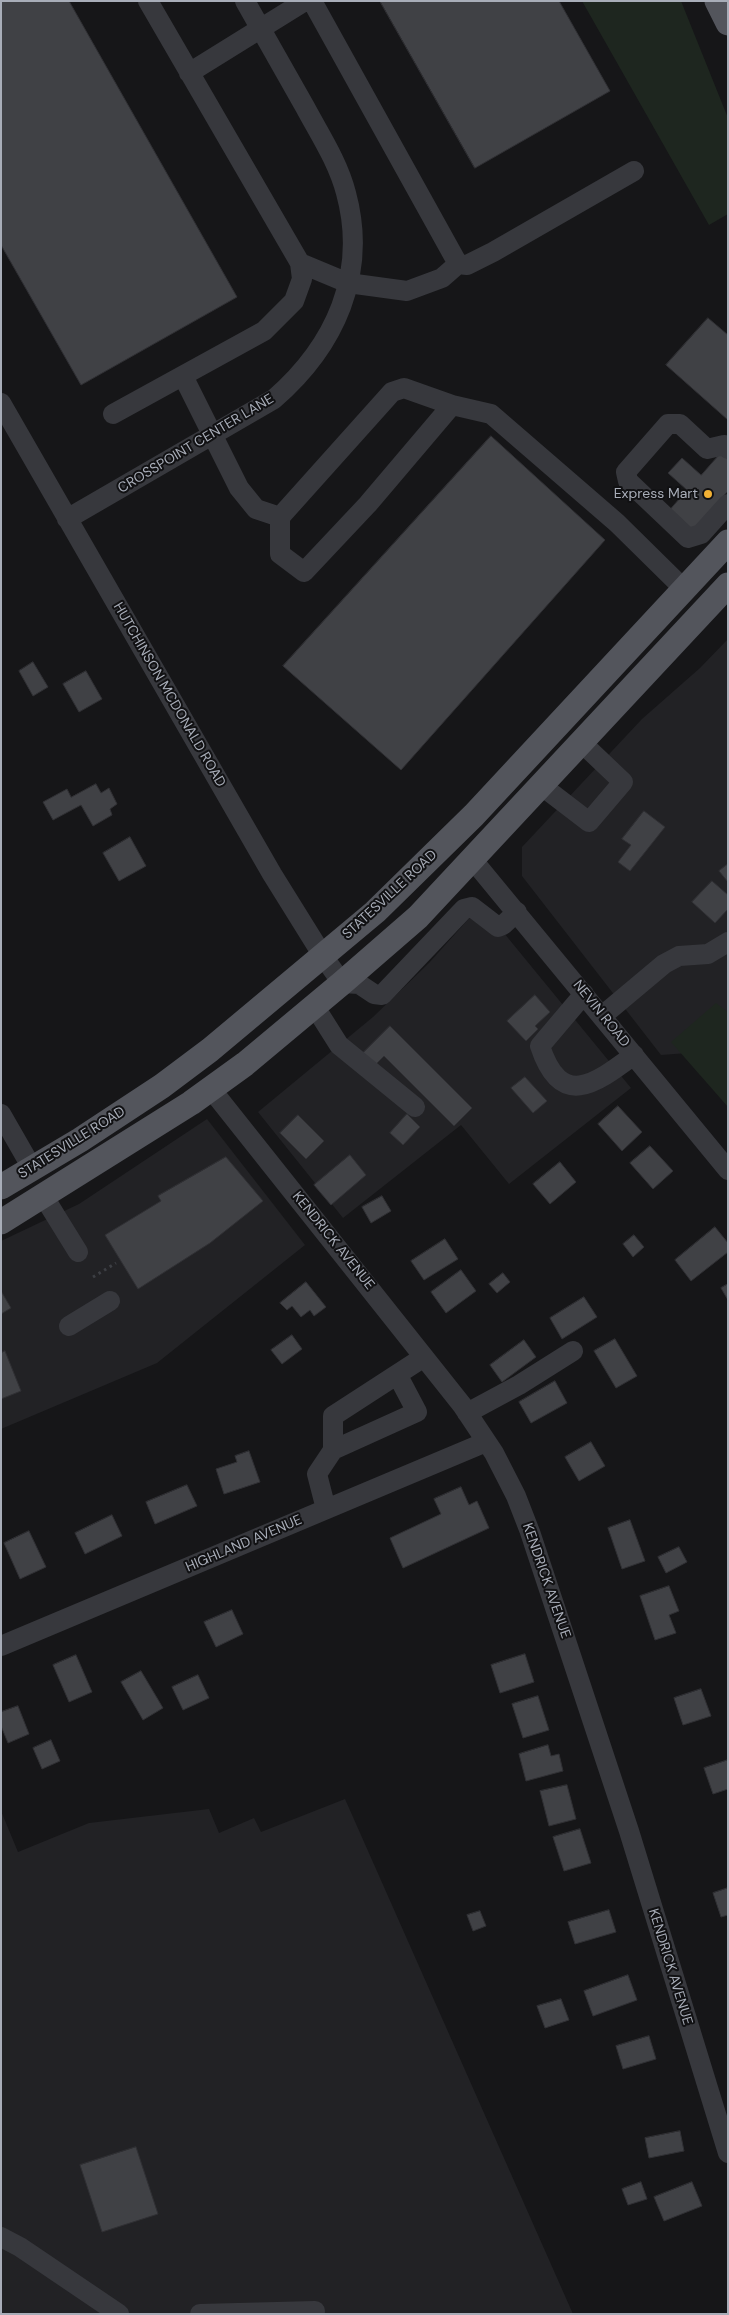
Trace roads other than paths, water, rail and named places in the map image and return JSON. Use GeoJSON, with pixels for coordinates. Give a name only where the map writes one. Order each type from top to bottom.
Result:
{"type":"FeatureCollection","features":[{"type":"Feature","properties":{"kind":"main road"},"geometry":{"type":"LineString","coordinates":[[717,1],[728,23]]}},
{"type":"Feature","properties":{"kind":"main road","name":"STATESVILLE ROAD"},"geometry":{"type":"LineString","coordinates":[[1,1187],[80,1140],[162,1086],[210,1050],[375,912],[474,815],[724,546]]}},
{"type":"Feature","properties":{"kind":"main road"},"geometry":{"type":"LineString","coordinates":[[1,1222],[44,1197],[211,1088],[245,1064],[342,983],[425,908],[472,860],[728,585]]}},
{"type":"Feature","properties":{"kind":"street"},"geometry":{"type":"LineString","coordinates":[[113,414],[264,331],[294,301],[302,279],[300,263],[148,1]]}},
{"type":"Feature","properties":{"kind":"street","name":"CROSSPOINT CENTER LANE"},"geometry":{"type":"LineString","coordinates":[[67,519],[274,399],[300,375],[328,336],[337,319],[352,263],[353,234],[342,179],[330,151],[245,1]]}},
{"type":"Feature","properties":{"kind":"street"},"geometry":{"type":"LineString","coordinates":[[189,73],[305,1]]}},
{"type":"Feature","properties":{"kind":"street"},"geometry":{"type":"LineString","coordinates":[[312,1],[458,264]]}},
{"type":"Feature","properties":{"kind":"street"},"geometry":{"type":"LineString","coordinates":[[300,263],[348,283],[407,291],[442,278],[458,264],[468,265],[493,252],[634,171]]}},
{"type":"Feature","properties":{"kind":"street"},"geometry":{"type":"LineString","coordinates":[[183,376],[239,488],[256,508],[280,518]]}},
{"type":"Feature","properties":{"kind":"street"},"geometry":{"type":"LineString","coordinates":[[452,405],[368,504],[304,572],[280,554],[280,518],[392,392],[404,388],[452,405],[491,414],[617,523],[684,589]]}},
{"type":"Feature","properties":{"kind":"street","name":"HUTCHINSON MCDONALD ROAD"},"geometry":{"type":"LineString","coordinates":[[1,403],[272,874],[342,983]]}},
{"type":"Feature","properties":{"kind":"street"},"geometry":{"type":"LineString","coordinates":[[728,449],[724,445],[707,449],[680,424],[668,424],[626,472],[628,481],[688,538],[702,534],[728,504]]}},
{"type":"Feature","properties":{"kind":"street"},"geometry":{"type":"LineString","coordinates":[[702,534],[724,546]]}},
{"type":"Feature","properties":{"kind":"street"},"geometry":{"type":"LineString","coordinates":[[542,786],[589,822],[623,782],[582,743]]}},
{"type":"Feature","properties":{"kind":"street","name":"NEVIN ROAD"},"geometry":{"type":"LineString","coordinates":[[472,860],[517,912],[728,1170]]}},
{"type":"Feature","properties":{"kind":"street"},"geometry":{"type":"LineString","coordinates":[[342,983],[359,984],[374,994],[382,995],[460,912],[472,907],[498,927],[517,912]]}},
{"type":"Feature","properties":{"kind":"street"},"geometry":{"type":"LineString","coordinates":[[425,908],[446,928]]}},
{"type":"Feature","properties":{"kind":"street"},"geometry":{"type":"LineString","coordinates":[[602,1016],[664,964],[679,956],[708,954],[728,942]]}},
{"type":"Feature","properties":{"kind":"street"},"geometry":{"type":"LineString","coordinates":[[584,994],[540,1046],[546,1066],[561,1082],[574,1087],[602,1079],[634,1055]]}},
{"type":"Feature","properties":{"kind":"street"},"geometry":{"type":"LineString","coordinates":[[314,1007],[339,1045],[415,1107]]}},
{"type":"Feature","properties":{"kind":"street","name":"KENDRICK AVENUE"},"geometry":{"type":"LineString","coordinates":[[211,1088],[467,1413],[486,1442],[516,1496],[556,1605],[629,1831],[728,2154]]}},
{"type":"Feature","properties":{"kind":"street"},"geometry":{"type":"LineString","coordinates":[[1,1114],[32,1168]]}},
{"type":"Feature","properties":{"kind":"street"},"geometry":{"type":"LineString","coordinates":[[44,1197],[78,1252]]}},
{"type":"Feature","properties":{"kind":"street"},"geometry":{"type":"LineString","coordinates":[[69,1326],[110,1301]]}},
{"type":"Feature","properties":{"kind":"street"},"geometry":{"type":"LineString","coordinates":[[467,1413],[519,1385],[573,1351]]}},
{"type":"Feature","properties":{"kind":"street"},"geometry":{"type":"LineString","coordinates":[[333,1450],[333,1416],[398,1376],[424,1357]]}},
{"type":"Feature","properties":{"kind":"street"},"geometry":{"type":"LineString","coordinates":[[326,1509],[317,1474],[333,1450],[417,1412],[398,1376]]}},
{"type":"Feature","properties":{"kind":"street","name":"HIGHLAND AVENUE"},"geometry":{"type":"LineString","coordinates":[[1,1646],[486,1442]]}},
{"type":"Feature","properties":{"kind":"street"},"geometry":{"type":"LineString","coordinates":[[1,2237],[20,2247],[119,2314]]}},
{"type":"Feature","properties":{"kind":"street"},"geometry":{"type":"LineString","coordinates":[[200,2314],[315,2310]]}},
{"type":"Feature","properties":{"kind":"place","name":"Express Mart"},"geometry":{"type":"Point","coordinates":[708,494]}}]}
